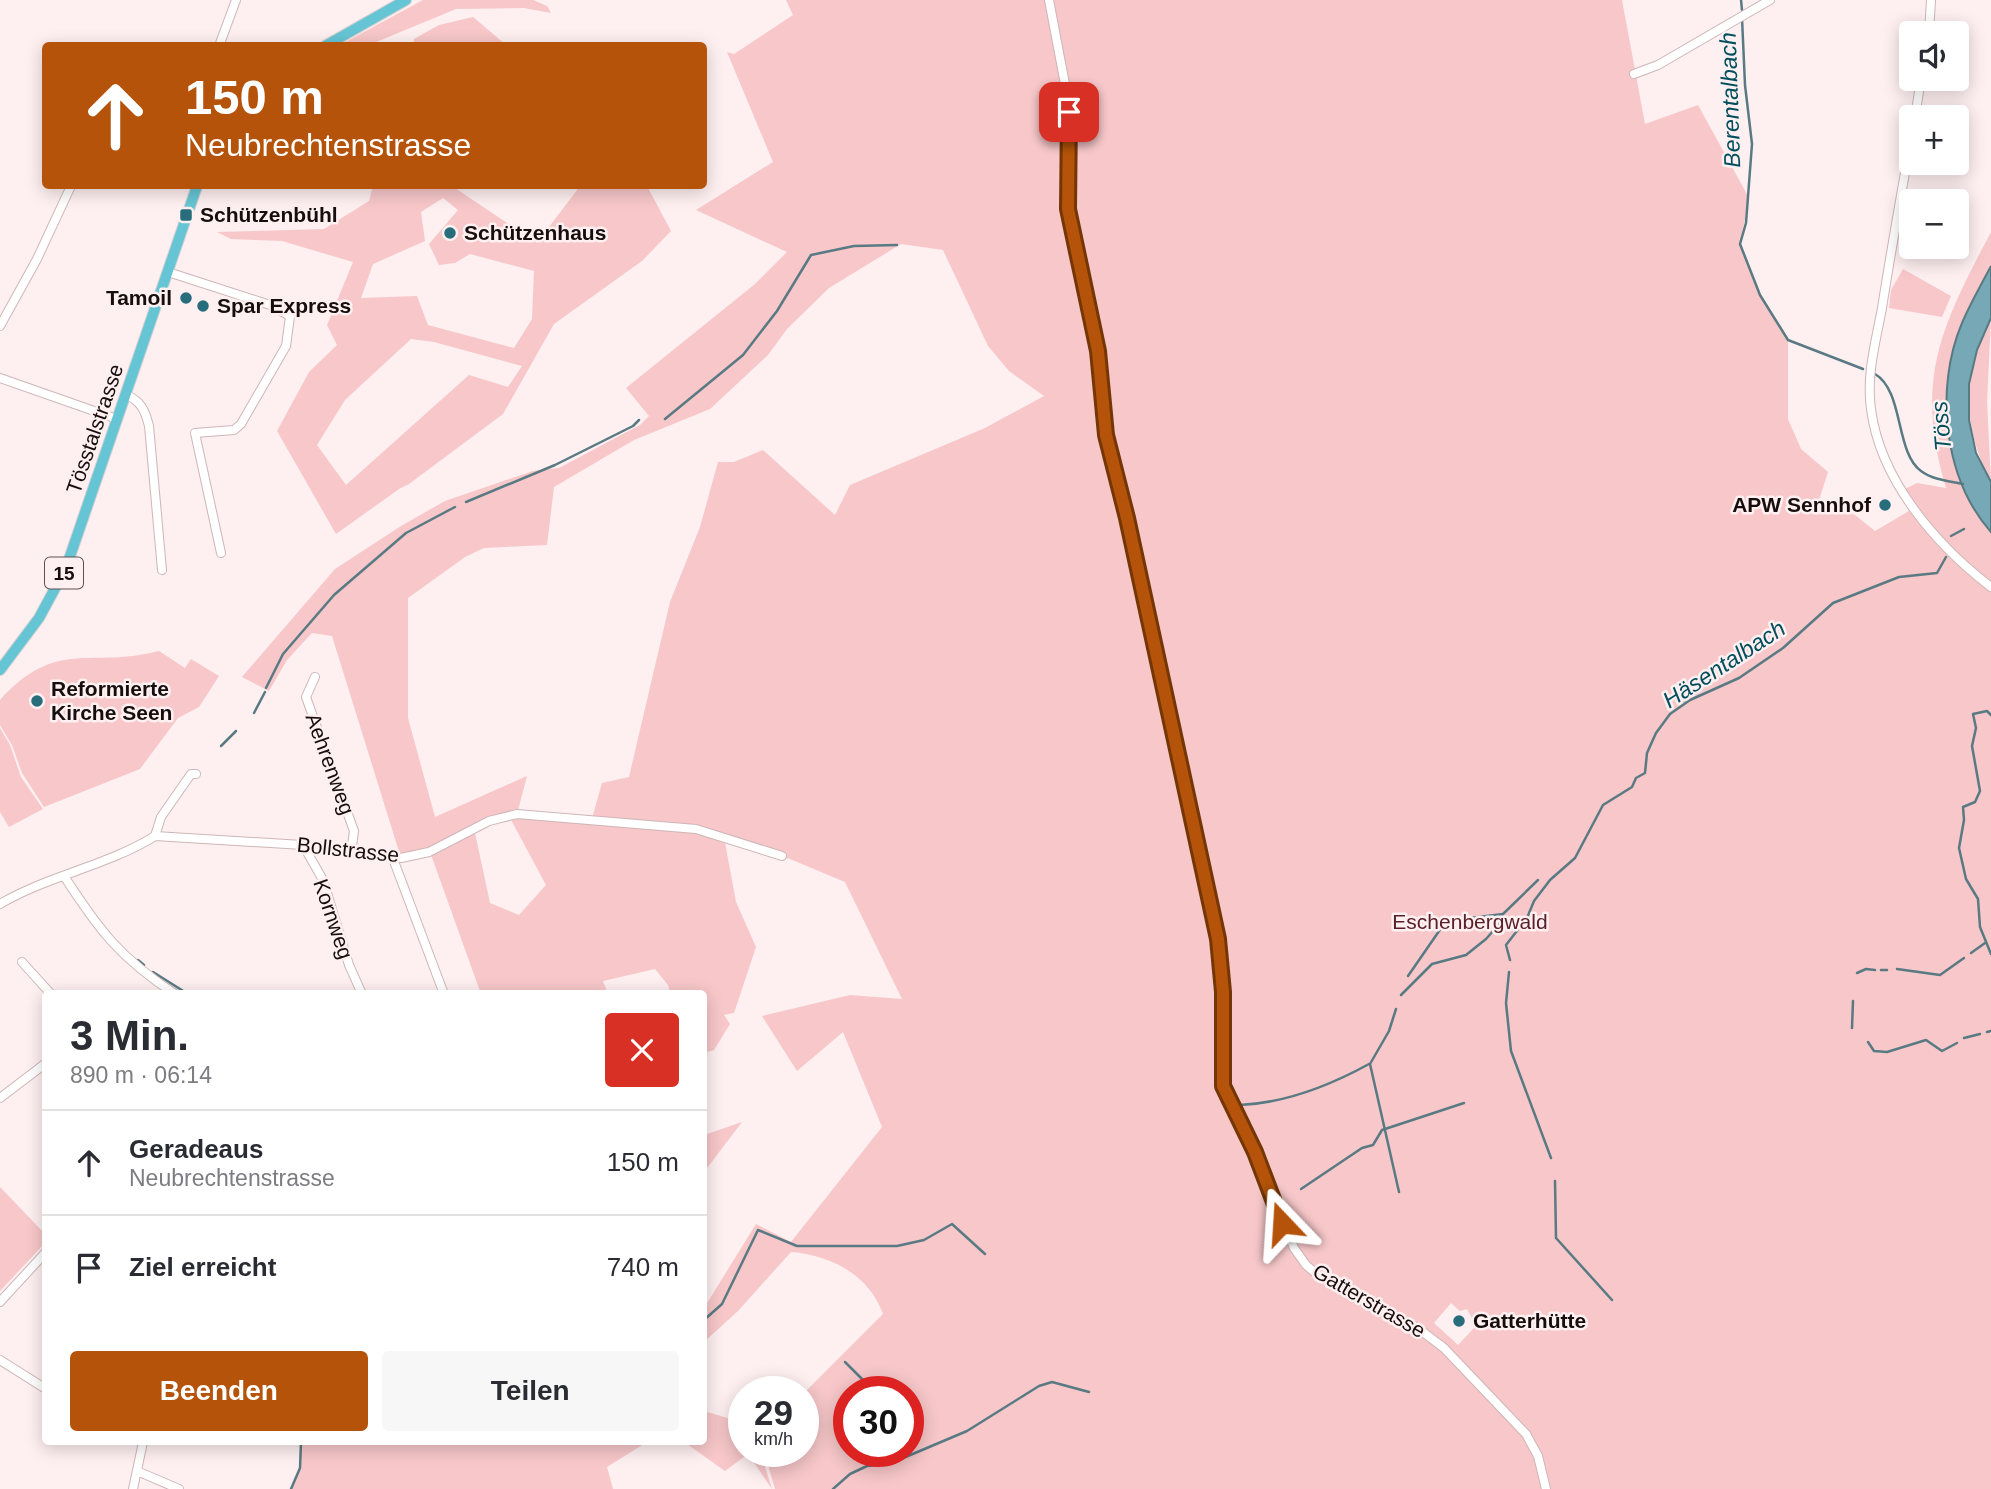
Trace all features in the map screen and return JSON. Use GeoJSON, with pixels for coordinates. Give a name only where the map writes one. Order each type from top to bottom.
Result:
{"type":"FeatureCollection","features":[{"type":"Feature","properties":{"kind":"main road"},"geometry":{"type":"LineString","coordinates":[[331,42],[406,0]]}},
{"type":"Feature","properties":{"kind":"main road","name":"Tösstalstrasse"},"geometry":{"type":"LineString","coordinates":[[0,670],[39,618],[66,568],[196,189]]}},
{"type":"Feature","properties":{"kind":"street"},"geometry":{"type":"LineString","coordinates":[[220,42],[236,0]]}},
{"type":"Feature","properties":{"kind":"street","name":"Gatterstrasse"},"geometry":{"type":"LineString","coordinates":[[1049,0],[1068,100],[1070,220],[1098,351],[1108,443],[1127,518],[1218,939],[1223,992],[1223,1086],[1255,1152],[1286,1233],[1301,1260],[1320,1276],[1419,1329],[1444,1348],[1526,1434],[1538,1456],[1546,1489]]}},
{"type":"Feature","properties":{"kind":"street"},"geometry":{"type":"LineString","coordinates":[[1634,74],[1658,65],[1770,0]]}},
{"type":"Feature","properties":{"kind":"street"},"geometry":{"type":"LineString","coordinates":[[1930,21],[1931,0]]}},
{"type":"Feature","properties":{"kind":"street"},"geometry":{"type":"LineString","coordinates":[[1905,175],[1871,366],[1871,411],[1883,453],[1914,508],[1941,542],[1991,587]]}},
{"type":"Feature","properties":{"kind":"street"},"geometry":{"type":"LineString","coordinates":[[0,326],[37,259],[70,189]]}},
{"type":"Feature","properties":{"kind":"street"},"geometry":{"type":"LineString","coordinates":[[168,272],[270,305],[289,316],[286,346],[242,424],[234,430],[195,433],[221,553]]}},
{"type":"Feature","properties":{"kind":"street"},"geometry":{"type":"LineString","coordinates":[[0,378],[117,419]]}},
{"type":"Feature","properties":{"kind":"street"},"geometry":{"type":"LineString","coordinates":[[125,394],[136,399],[145,410],[149,426],[162,570]]}},
{"type":"Feature","properties":{"kind":"street","name":"Aehrenweg"},"geometry":{"type":"LineString","coordinates":[[316,677],[306,697],[354,831],[351,853]]}},
{"type":"Feature","properties":{"kind":"street"},"geometry":{"type":"LineString","coordinates":[[0,904],[23,890],[136,848],[155,836],[161,817],[191,774],[196,774]]}},
{"type":"Feature","properties":{"kind":"street","name":"Bollstrasse"},"geometry":{"type":"LineString","coordinates":[[155,836],[303,845],[401,858],[429,852],[489,821],[517,814],[696,829],[782,856]]}},
{"type":"Feature","properties":{"kind":"street","name":"Kornweg"},"geometry":{"type":"LineString","coordinates":[[303,845],[323,880],[349,965],[360,990]]}},
{"type":"Feature","properties":{"kind":"street"},"geometry":{"type":"LineString","coordinates":[[392,856],[442,990]]}},
{"type":"Feature","properties":{"kind":"street"},"geometry":{"type":"LineString","coordinates":[[64,876],[109,939],[137,969],[169,990]]}},
{"type":"Feature","properties":{"kind":"street"},"geometry":{"type":"LineString","coordinates":[[22,962],[47,990]]}},
{"type":"Feature","properties":{"kind":"street"},"geometry":{"type":"LineString","coordinates":[[0,1098],[42,1066]]}},
{"type":"Feature","properties":{"kind":"street"},"geometry":{"type":"LineString","coordinates":[[0,1302],[42,1256]]}},
{"type":"Feature","properties":{"kind":"street"},"geometry":{"type":"LineString","coordinates":[[0,1360],[42,1386]]}},
{"type":"Feature","properties":{"kind":"street"},"geometry":{"type":"LineString","coordinates":[[133,1489],[142,1445]]}},
{"type":"Feature","properties":{"kind":"street"},"geometry":{"type":"LineString","coordinates":[[137,1471],[179,1489]]}},
{"type":"Feature","properties":{"kind":"green space"},"geometry":{"type":"Polygon","coordinates":[[[423,0],[533,0],[547,6],[551,13],[524,8],[456,9],[376,42],[346,42],[423,0]]]}},
{"type":"Feature","properties":{"kind":"green space","name":"Eschenbergwald"},"geometry":{"type":"Polygon","coordinates":[[[786,0],[1622,0],[1645,124],[1698,105],[1749,198],[1740,244],[1760,295],[1788,340],[1788,419],[1801,449],[1828,472],[1819,500],[1855,515],[1875,531],[1914,508],[1903,490],[1917,483],[1946,488],[1937,450],[1933,415],[1933,384],[1938,355],[1958,297],[1991,232],[1991,265],[1962,323],[1953,348],[1947,403],[1955,459],[1964,486],[1991,532],[1991,1489],[775,1489],[769,1467],[819,1467],[819,1378],[883,1314],[868,1288],[847,1270],[820,1257],[791,1252],[738,1311],[707,1339],[707,1303],[756,1224],[791,1242],[882,1127],[843,1032],[797,1071],[762,1016],[850,995],[902,999],[845,882],[790,859],[724,837],[736,902],[756,947],[734,1013],[724,1015],[730,1024],[714,1050],[707,1052],[707,990],[669,990],[655,969],[603,981],[606,990],[480,990],[430,852],[401,858],[332,636],[312,633],[287,660],[269,691],[242,677],[335,569],[401,526],[445,501],[533,471],[559,468],[640,425],[649,416],[626,388],[755,284],[787,252],[696,210],[773,162],[727,52],[734,54],[793,15],[786,0]],[[901,244],[829,288],[787,329],[768,355],[710,409],[634,440],[554,487],[547,545],[484,548],[465,557],[408,598],[408,718],[435,817],[527,776],[517,814],[489,821],[433,851],[475,833],[490,903],[519,915],[546,885],[510,818],[591,822],[602,783],[629,777],[670,602],[700,527],[718,462],[734,462],[763,450],[835,515],[850,485],[985,428],[1044,396],[1009,371],[988,346],[943,250],[901,244]],[[1451,1303],[1434,1323],[1458,1345],[1476,1326],[1467,1309],[1460,1311],[1451,1303]]]}},
{"type":"Feature","properties":{"kind":"green space"},"geometry":{"type":"Polygon","coordinates":[[[473,17],[502,42],[414,42],[414,39],[439,25],[473,17]]]}},
{"type":"Feature","properties":{"kind":"green space"},"geometry":{"type":"Polygon","coordinates":[[[372,189],[456,189],[537,243],[578,189],[649,189],[671,231],[642,261],[554,324],[503,414],[336,534],[277,431],[309,372],[337,345],[327,325],[353,262],[282,241],[231,239],[217,232],[324,229],[369,201],[372,189]],[[443,198],[421,212],[425,241],[373,264],[361,298],[417,296],[428,325],[514,348],[532,319],[534,271],[470,254],[455,263],[439,265],[429,244],[458,210],[443,198]],[[411,339],[345,400],[317,445],[346,485],[469,375],[508,387],[522,366],[434,342],[411,339]]]}},
{"type":"Feature","properties":{"kind":"green space"},"geometry":{"type":"Polygon","coordinates":[[[1903,269],[1951,296],[1942,317],[1889,308],[1891,290],[1903,269]]]}},
{"type":"Feature","properties":{"kind":"green space"},"geometry":{"type":"Polygon","coordinates":[[[1991,318],[1987,402],[1991,482],[1975,441],[1969,400],[1974,359],[1991,318]]]}},
{"type":"Feature","properties":{"kind":"green space"},"geometry":{"type":"Polygon","coordinates":[[[159,651],[185,668],[191,659],[219,676],[199,707],[178,718],[140,769],[44,807],[22,773],[12,745],[0,725],[0,700],[39,668],[57,662],[135,656],[159,651]]]}},
{"type":"Feature","properties":{"kind":"green space"},"geometry":{"type":"Polygon","coordinates":[[[0,728],[10,745],[21,777],[43,809],[9,827],[0,812],[0,728]]]}},
{"type":"Feature","properties":{"kind":"green space"},"geometry":{"type":"Polygon","coordinates":[[[742,1122],[707,1168],[707,1134],[742,1122]]]}},
{"type":"Feature","properties":{"kind":"green space"},"geometry":{"type":"Polygon","coordinates":[[[0,1187],[42,1231],[42,1246],[0,1291],[0,1187]]]}},
{"type":"Feature","properties":{"kind":"green space"},"geometry":{"type":"Polygon","coordinates":[[[707,1412],[728,1418],[728,1467],[730,1467],[725,1471],[688,1445],[707,1445],[707,1412]]]}},
{"type":"Feature","properties":{"kind":"green space"},"geometry":{"type":"Polygon","coordinates":[[[301,1445],[642,1445],[607,1467],[613,1489],[291,1489],[300,1468],[301,1445]]]}},
{"type":"Feature","properties":{"kind":"green space"},"geometry":{"type":"Polygon","coordinates":[[[757,1467],[765,1467],[772,1489],[757,1467]]]}},
{"type":"Feature","properties":{"kind":"water"},"geometry":{"type":"Polygon","coordinates":[[[1991,266],[1991,318],[1977,350],[1969,384],[1969,420],[1976,453],[1991,482],[1991,532],[1975,511],[1963,486],[1948,432],[1946,404],[1953,349],[1965,316],[1991,266]]]}},
{"type":"Feature","properties":{"kind":"waterway","name":"Berentalbach"},"geometry":{"type":"LineString","coordinates":[[1741,0],[1742,10]]}},
{"type":"Feature","properties":{"kind":"waterway","name":"Berentalbach"},"geometry":{"type":"LineString","coordinates":[[1742,18],[1745,85],[1752,144],[1746,223],[1740,244],[1760,295],[1788,340],[1863,369]]}},
{"type":"Feature","properties":{"kind":"waterway"},"geometry":{"type":"LineString","coordinates":[[665,419],[743,355],[777,311],[811,255],[854,246],[897,245]]}},
{"type":"Feature","properties":{"kind":"waterway","name":"Berentalbach"},"geometry":{"type":"LineString","coordinates":[[1875,374],[1891,394],[1913,462],[1921,471],[1931,476],[1963,484]]}},
{"type":"Feature","properties":{"kind":"waterway"},"geometry":{"type":"LineString","coordinates":[[466,502],[555,465],[633,426],[639,420]]}},
{"type":"Feature","properties":{"kind":"waterway"},"geometry":{"type":"LineString","coordinates":[[266,688],[283,654],[334,595],[406,533],[455,507]]}},
{"type":"Feature","properties":{"kind":"waterway","name":"Häsentalbach"},"geometry":{"type":"LineString","coordinates":[[1951,536],[1964,529]]}},
{"type":"Feature","properties":{"kind":"waterway","name":"Häsentalbach"},"geometry":{"type":"LineString","coordinates":[[1510,960],[1506,945],[1527,918],[1534,901],[1550,880],[1575,858],[1603,805],[1632,787],[1636,778],[1645,773],[1647,753],[1656,733],[1670,714],[1690,700],[1739,678],[1783,648],[1833,603],[1899,577],[1937,573],[1946,557]]}},
{"type":"Feature","properties":{"kind":"waterway"},"geometry":{"type":"LineString","coordinates":[[254,713],[265,692]]}},
{"type":"Feature","properties":{"kind":"waterway"},"geometry":{"type":"LineString","coordinates":[[1991,715],[1987,711],[1973,714],[1976,728],[1972,746],[1980,791],[1975,802],[1963,807],[1964,820],[1959,848],[1966,879],[1978,899],[1980,927],[1991,954]]}},
{"type":"Feature","properties":{"kind":"waterway"},"geometry":{"type":"LineString","coordinates":[[221,746],[236,731]]}},
{"type":"Feature","properties":{"kind":"waterway","name":"Häsentalbach"},"geometry":{"type":"LineString","coordinates":[[1408,976],[1446,921],[1503,914],[1538,880]]}},
{"type":"Feature","properties":{"kind":"waterway","name":"Häsentalbach"},"geometry":{"type":"LineString","coordinates":[[1401,995],[1432,964],[1466,955],[1486,939],[1501,922],[1503,914]]}},
{"type":"Feature","properties":{"kind":"waterway"},"geometry":{"type":"LineString","coordinates":[[1971,953],[1985,943]]}},
{"type":"Feature","properties":{"kind":"waterway"},"geometry":{"type":"LineString","coordinates":[[1897,969],[1940,975],[1964,958]]}},
{"type":"Feature","properties":{"kind":"waterway"},"geometry":{"type":"LineString","coordinates":[[138,960],[144,965]]}},
{"type":"Feature","properties":{"kind":"waterway"},"geometry":{"type":"LineString","coordinates":[[1857,973],[1866,969],[1875,970]]}},
{"type":"Feature","properties":{"kind":"waterway"},"geometry":{"type":"LineString","coordinates":[[1881,970],[1887,970]]}},
{"type":"Feature","properties":{"kind":"waterway"},"geometry":{"type":"LineString","coordinates":[[153,972],[182,990]]}},
{"type":"Feature","properties":{"kind":"waterway","name":"Häsentalbach"},"geometry":{"type":"LineString","coordinates":[[1509,972],[1506,1003],[1511,1051],[1551,1158]]}},
{"type":"Feature","properties":{"kind":"waterway"},"geometry":{"type":"LineString","coordinates":[[1852,1028],[1853,1001]]}},
{"type":"Feature","properties":{"kind":"waterway","name":"Häsentalbach"},"geometry":{"type":"LineString","coordinates":[[1396,1009],[1389,1031],[1370,1064],[1399,1192]]}},
{"type":"Feature","properties":{"kind":"waterway"},"geometry":{"type":"LineString","coordinates":[[1987,1032],[1991,1031]]}},
{"type":"Feature","properties":{"kind":"waterway"},"geometry":{"type":"LineString","coordinates":[[1964,1038],[1980,1034]]}},
{"type":"Feature","properties":{"kind":"waterway"},"geometry":{"type":"LineString","coordinates":[[1868,1042],[1874,1051],[1887,1052],[1926,1040],[1942,1051],[1957,1043]]}},
{"type":"Feature","properties":{"kind":"waterway"},"geometry":{"type":"LineString","coordinates":[[1240,1105],[1274,1101],[1306,1092],[1369,1064]]}},
{"type":"Feature","properties":{"kind":"waterway"},"geometry":{"type":"LineString","coordinates":[[1301,1189],[1362,1148],[1373,1145],[1382,1130],[1464,1103]]}},
{"type":"Feature","properties":{"kind":"waterway"},"geometry":{"type":"LineString","coordinates":[[1555,1181],[1556,1238],[1612,1300]]}},
{"type":"Feature","properties":{"kind":"waterway"},"geometry":{"type":"LineString","coordinates":[[707,1317],[722,1304],[758,1230],[797,1246],[897,1246],[924,1240],[952,1224],[985,1254]]}},
{"type":"Feature","properties":{"kind":"waterway"},"geometry":{"type":"LineString","coordinates":[[845,1362],[859,1376]]}},
{"type":"Feature","properties":{"kind":"waterway"},"geometry":{"type":"LineString","coordinates":[[833,1489],[850,1474],[867,1466],[889,1464],[967,1431],[1039,1386],[1052,1382],[1089,1392]]}},
{"type":"Feature","properties":{"kind":"waterway"},"geometry":{"type":"LineString","coordinates":[[291,1489],[300,1468],[301,1445]]}},
{"type":"Feature","properties":{"kind":"place","name":"Schützenbühl"},"geometry":{"type":"Point","coordinates":[186,215]}},
{"type":"Feature","properties":{"kind":"place","name":"Schützenhaus"},"geometry":{"type":"Point","coordinates":[450,233]}},
{"type":"Feature","properties":{"kind":"place","name":"Tamoil"},"geometry":{"type":"Point","coordinates":[186,298]}},
{"type":"Feature","properties":{"kind":"place","name":"Spar Express"},"geometry":{"type":"Point","coordinates":[203,306]}},
{"type":"Feature","properties":{"kind":"place","name":"APW Sennhof"},"geometry":{"type":"Point","coordinates":[1885,505]}},
{"type":"Feature","properties":{"kind":"place","name":"Reformierte Kirche Seen"},"geometry":{"type":"Point","coordinates":[37,701]}},
{"type":"Feature","properties":{"kind":"place","name":"Gatterhütte"},"geometry":{"type":"Point","coordinates":[1459,1321]}},
{"type":"Feature","properties":{"kind":"route"},"geometry":{"type":"LineString","coordinates":[[1069,112],[1068,209],[1101,366],[1106,435],[1127,518],[1218,939],[1224,1005],[1221,1074],[1223,1086],[1255,1152],[1282,1223]]}},
{"type":"Feature","properties":{"kind":"water label","name":"Töss"},"geometry":{"type":"Point","coordinates":[1941,426]}}]}
